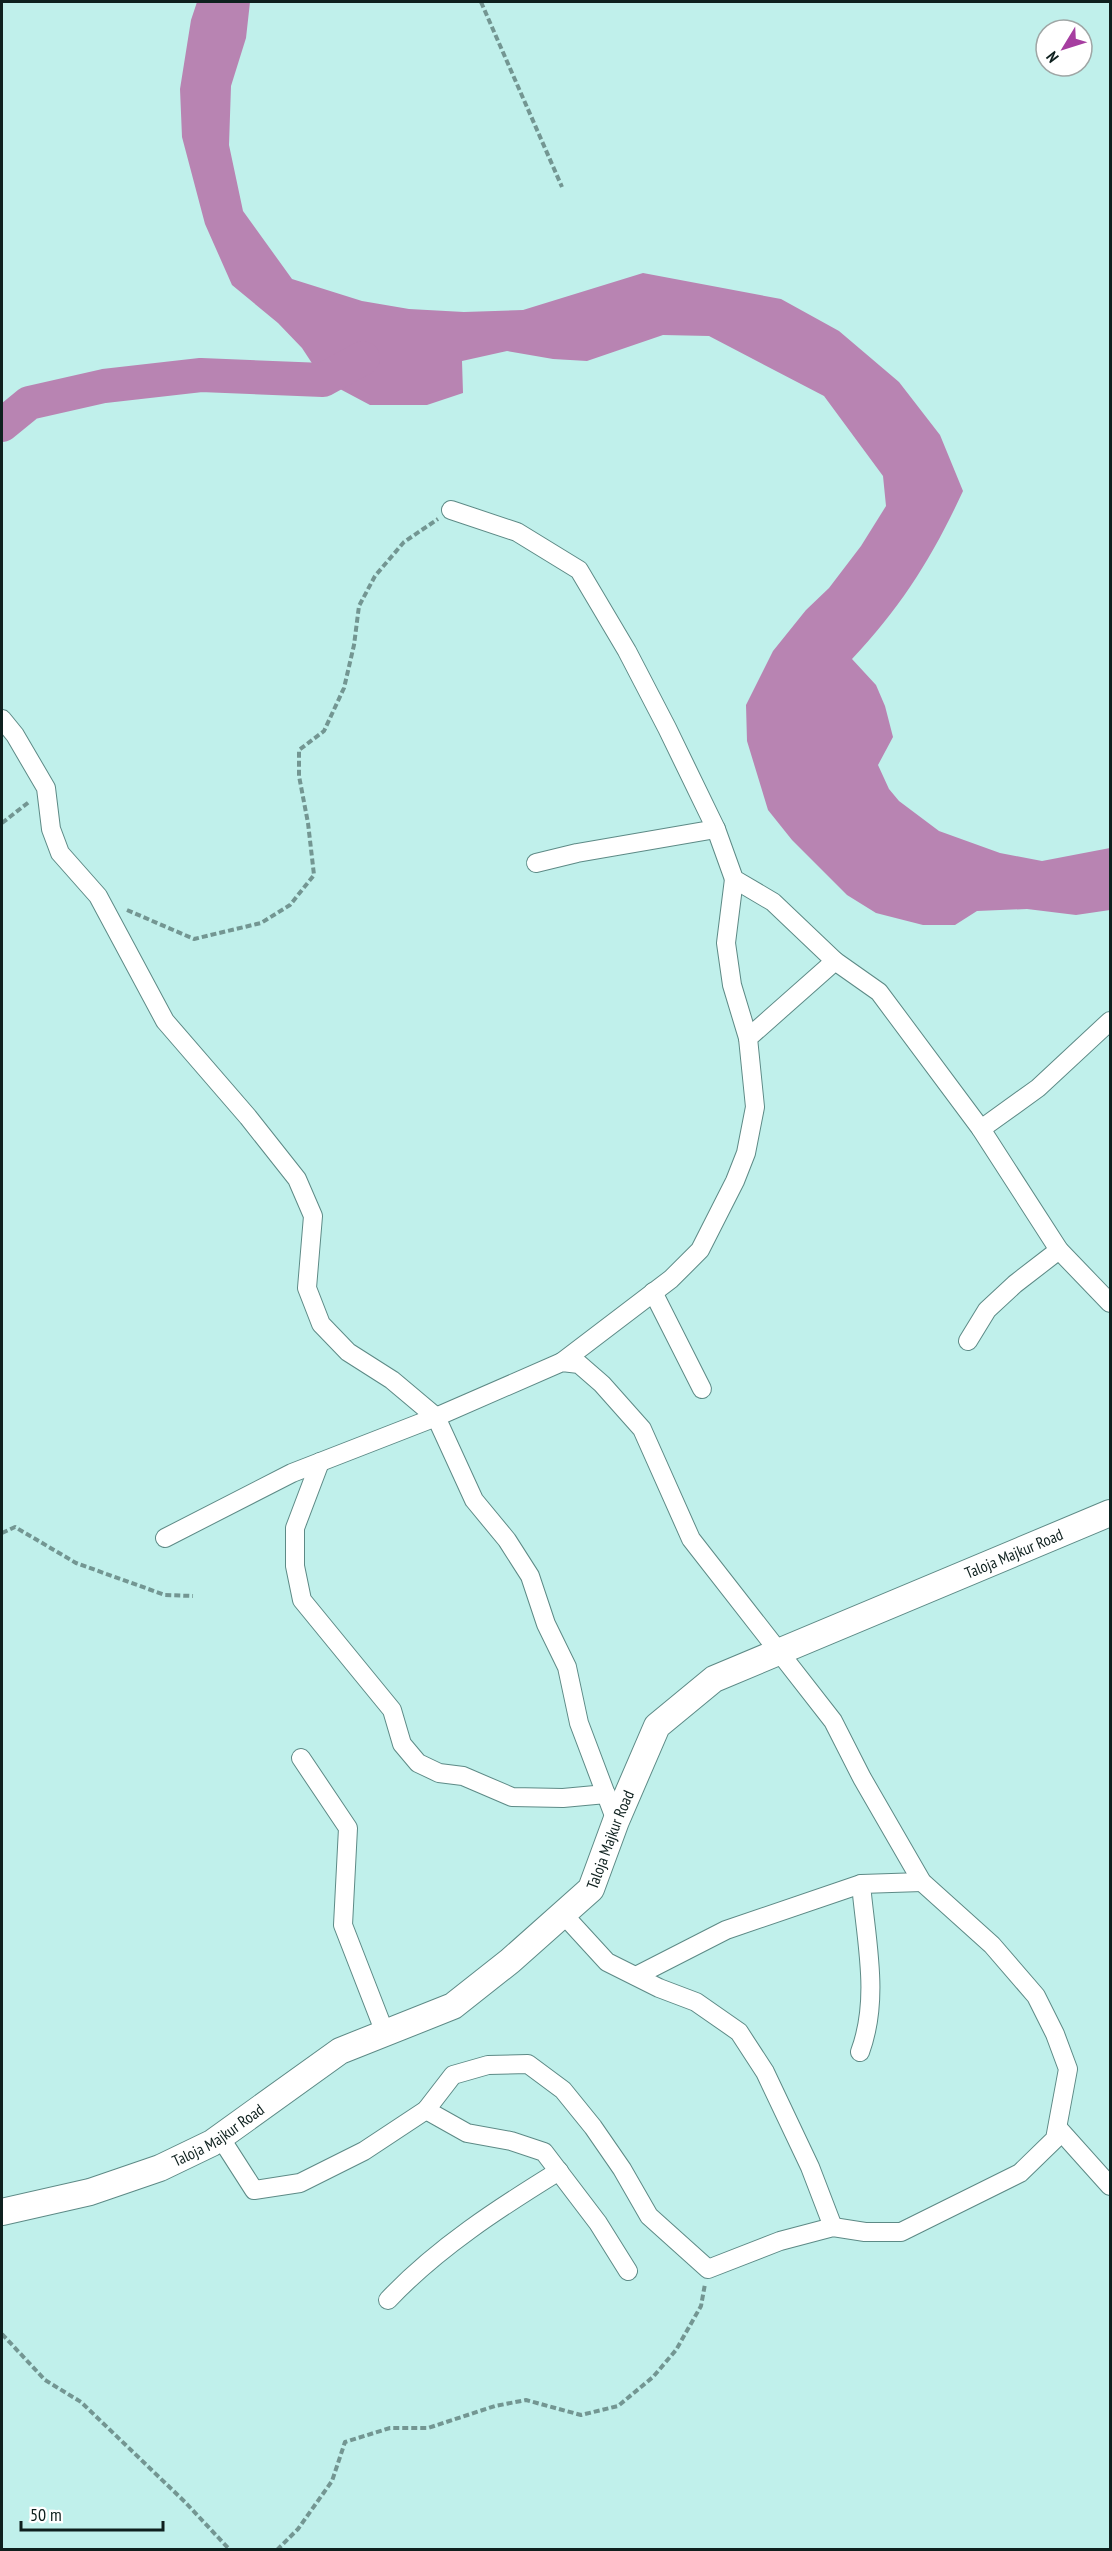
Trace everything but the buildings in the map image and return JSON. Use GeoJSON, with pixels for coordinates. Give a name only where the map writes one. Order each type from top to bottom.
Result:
{"type":"FeatureCollection","features":[{"type":"Feature","properties":{"kind":"street"},"geometry":{"type":"LineString","coordinates":[[165,1538],[292,1473],[436,1417],[562,1362],[653,1292],[700,1250],[739,1172],[746,1153],[754,1107],[748,1038],[732,985],[726,943],[734,879],[716,829],[647,690],[579,570],[517,532],[451,510]]}},
{"type":"Feature","properties":{"kind":"street"},"geometry":{"type":"LineString","coordinates":[[2,719],[15,735],[46,788],[51,829],[60,853],[98,896],[165,1021],[248,1117],[297,1179],[313,1216],[307,1288],[321,1324],[348,1352],[392,1380],[436,1417],[474,1500],[507,1540],[530,1576],[546,1624],[567,1667],[579,1723],[616,1821]]}},
{"type":"Feature","properties":{"kind":"street"},"geometry":{"type":"LineString","coordinates":[[536,863],[576,852],[716,829]]}},
{"type":"Feature","properties":{"kind":"street"},"geometry":{"type":"LineString","coordinates":[[734,879],[773,902],[835,961],[879,992],[981,1129],[1059,1250],[1110,1303]]}},
{"type":"Feature","properties":{"kind":"street"},"geometry":{"type":"LineString","coordinates":[[748,1038],[835,961]]}},
{"type":"Feature","properties":{"kind":"street"},"geometry":{"type":"LineString","coordinates":[[981,1129],[1038,1088],[1110,1021]]}},
{"type":"Feature","properties":{"kind":"street"},"geometry":{"type":"LineString","coordinates":[[968,1341],[987,1310],[1015,1284],[1059,1250]]}},
{"type":"Feature","properties":{"kind":"street"},"geometry":{"type":"LineString","coordinates":[[653,1292],[702,1389]]}},
{"type":"Feature","properties":{"kind":"street"},"geometry":{"type":"LineString","coordinates":[[220,2137],[254,2190],[300,2183],[364,2151],[426,2109],[453,2075],[488,2065],[528,2064],[563,2090],[593,2127],[622,2169],[649,2216],[708,2269],[780,2241],[833,2227],[865,2232],[901,2232],[1020,2173],[1055,2139],[1068,2069],[1055,2034],[1036,1996],[992,1945],[922,1882],[862,1778],[833,1721],[691,1539],[642,1429],[602,1383],[579,1364],[562,1362]]}},
{"type":"Feature","properties":{"kind":"street"},"geometry":{"type":"LineString","coordinates":[[320,1462],[295,1528],[295,1566],[302,1600],[392,1710],[402,1744],[418,1763],[439,1773],[463,1776],[512,1797],[563,1798],[606,1794]]}},
{"type":"Feature","properties":{"kind":"street","name":"Taloja Majkur Road"},"geometry":{"type":"LineString","coordinates":[[2,2212],[90,2192],[160,2168],[220,2137],[340,2051],[453,2006],[510,1961],[591,1889],[616,1821],[657,1726],[714,1679],[1110,1513]]}},
{"type":"Feature","properties":{"kind":"street"},"geometry":{"type":"LineString","coordinates":[[301,1758],[348,1828],[343,1925],[385,2033]]}},
{"type":"Feature","properties":{"kind":"street"},"geometry":{"type":"LineString","coordinates":[[636,1976],[726,1930],[861,1884],[922,1882]]}},
{"type":"Feature","properties":{"kind":"street"},"geometry":{"type":"LineString","coordinates":[[860,2052],[867,2034],[872,1991],[861,1884]]}},
{"type":"Feature","properties":{"kind":"street"},"geometry":{"type":"LineString","coordinates":[[563,1914],[607,1962],[696,2002],[739,2032],[765,2072],[810,2167],[833,2227]]}},
{"type":"Feature","properties":{"kind":"street"},"geometry":{"type":"LineString","coordinates":[[426,2109],[466,2133],[511,2141],[544,2152],[598,2223],[628,2271]]}},
{"type":"Feature","properties":{"kind":"street"},"geometry":{"type":"LineString","coordinates":[[1058,2128],[1110,2186]]}},
{"type":"Feature","properties":{"kind":"street"},"geometry":{"type":"LineString","coordinates":[[388,2300],[411,2276],[476,2226],[559,2170]]}},
{"type":"Feature","properties":{"kind":"path"},"geometry":{"type":"LineString","coordinates":[[481,2],[562,188]]}},
{"type":"Feature","properties":{"kind":"path"},"geometry":{"type":"LineString","coordinates":[[98,896],[194,939],[261,922],[290,905],[314,875],[308,823],[299,776],[299,750],[324,731],[344,688],[354,645],[359,606],[375,576],[404,542],[451,510]]}},
{"type":"Feature","properties":{"kind":"path"},"geometry":{"type":"LineString","coordinates":[[2,823],[46,788]]}},
{"type":"Feature","properties":{"kind":"path"},"geometry":{"type":"LineString","coordinates":[[2,1533],[15,1527],[76,1563],[165,1595],[193,1596]]}},
{"type":"Feature","properties":{"kind":"path"},"geometry":{"type":"LineString","coordinates":[[277,2550],[298,2529],[332,2481],[345,2442],[390,2428],[428,2428],[495,2406],[526,2400],[581,2415],[618,2406],[653,2377],[676,2350],[701,2306],[708,2269]]}},
{"type":"Feature","properties":{"kind":"path"},"geometry":{"type":"LineString","coordinates":[[2,2334],[45,2380],[88,2409],[185,2502],[230,2550]]}},
{"type":"Feature","properties":{"kind":"shaded area"},"geometry":{"type":"Polygon","coordinates":[[[197,2],[250,2],[246,38],[231,86],[229,145],[243,211],[292,279],[362,301],[409,309],[464,312],[523,310],[643,273],[781,299],[839,331],[899,382],[940,435],[963,491],[915,580],[886,620],[852,659],[876,685],[885,706],[893,737],[878,765],[889,789],[899,801],[939,831],[1000,853],[1042,861],[1110,848],[1110,910],[1076,915],[1027,909],[977,911],[955,925],[923,925],[876,913],[847,895],[792,840],[768,810],[747,741],[746,705],[773,651],[806,610],[829,588],[861,546],[886,506],[883,476],[824,396],[709,336],[663,335],[587,361],[553,359],[507,351],[462,361],[463,393],[427,405],[370,405],[323,380],[302,348],[278,323],[232,285],[205,224],[182,137],[180,89],[191,20],[197,2]]]}},
{"type":"Feature","properties":{"kind":"waterway"},"geometry":{"type":"LineString","coordinates":[[2,425],[29,403],[104,386],[201,375],[323,380],[363,358]]}}]}
